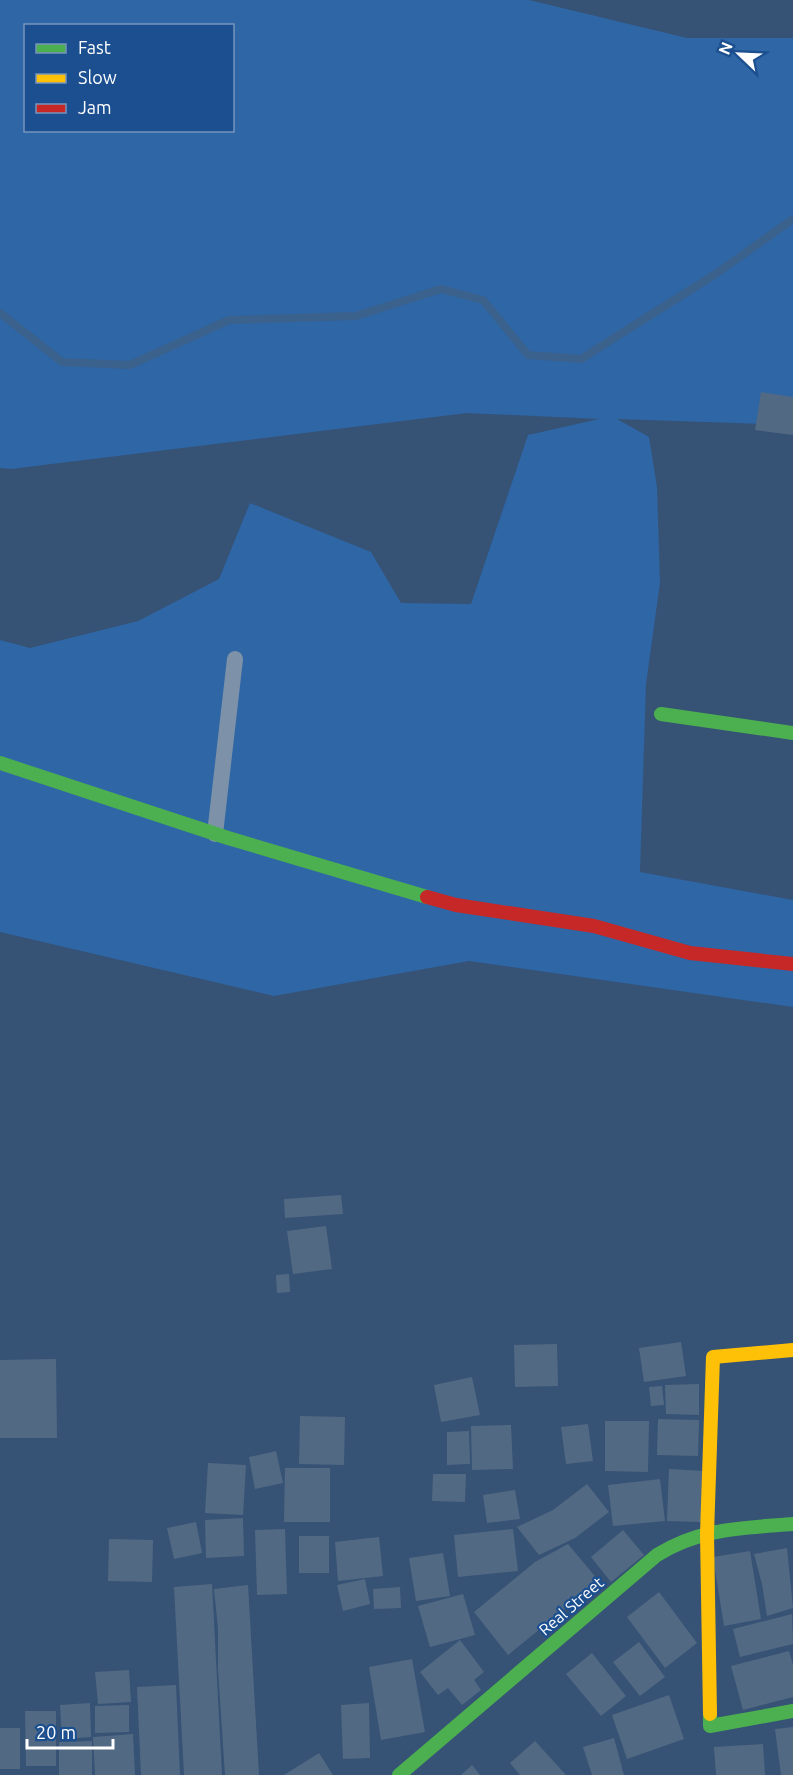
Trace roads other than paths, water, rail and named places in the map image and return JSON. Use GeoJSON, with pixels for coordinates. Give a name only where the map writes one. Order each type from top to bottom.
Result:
{"type":"FeatureCollection","features":[{"type":"Feature","properties":{"kind":"street"},"geometry":{"type":"LineString","coordinates":[[661,714],[793,733]]}},
{"type":"Feature","properties":{"kind":"street"},"geometry":{"type":"LineString","coordinates":[[0,763],[215,834],[456,905],[594,926],[690,953],[793,964]]}},
{"type":"Feature","properties":{"kind":"street"},"geometry":{"type":"LineString","coordinates":[[793,1350],[713,1357],[707,1534],[710,1726],[793,1711]]}},
{"type":"Feature","properties":{"kind":"street","name":"Real Street"},"geometry":{"type":"LineString","coordinates":[[399,1775],[647,1562],[667,1548],[689,1538],[707,1534],[793,1524]]}},
{"type":"Feature","properties":{"kind":"lane"},"geometry":{"type":"LineString","coordinates":[[215,834],[235,660]]}},
{"type":"Feature","properties":{"kind":"waterway"},"geometry":{"type":"LineString","coordinates":[[0,313],[62,362],[130,365],[229,320],[356,316],[441,289],[483,300],[528,355],[581,359],[717,273],[793,219]]}}]}
